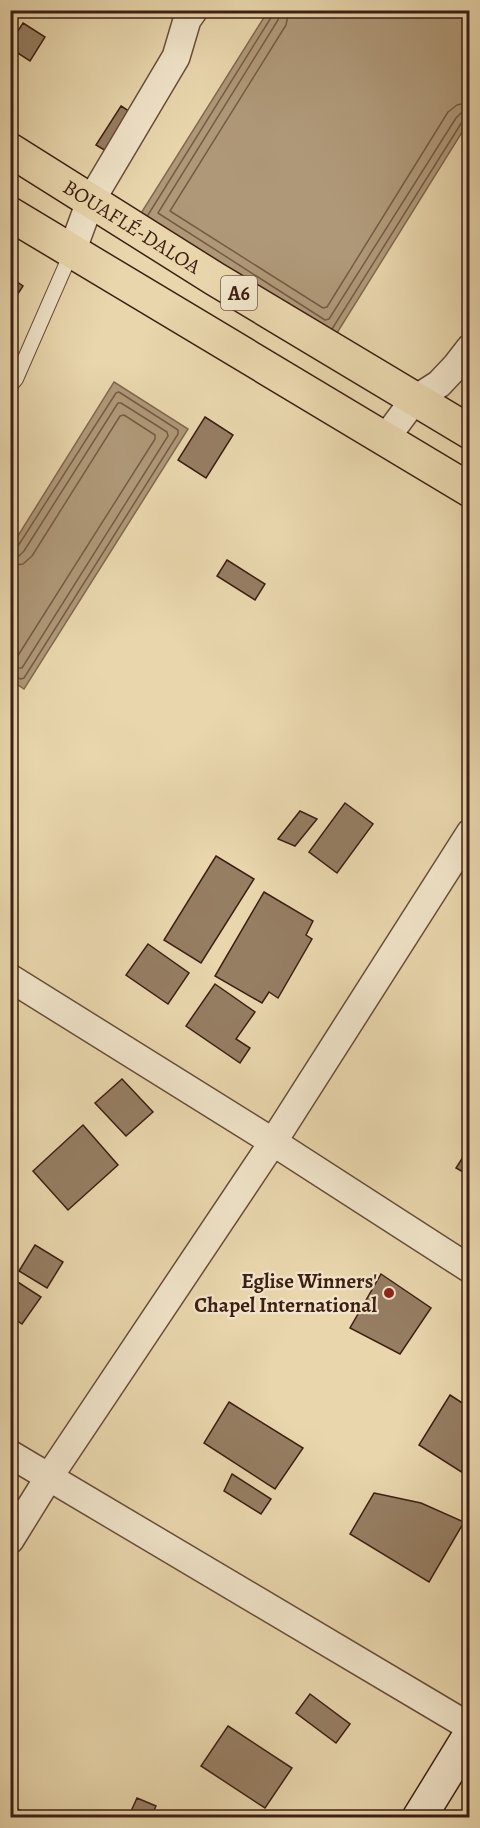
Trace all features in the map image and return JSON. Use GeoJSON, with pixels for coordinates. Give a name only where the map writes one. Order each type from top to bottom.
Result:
{"type":"FeatureCollection","features":[{"type":"Feature","properties":{"kind":"highway","name":"BOUAFLÉ-DALOA"},"geometry":{"type":"LineString","coordinates":[[10,150],[90,202],[470,432]]}},
{"type":"Feature","properties":{"kind":"highway","name":"A6"},"geometry":{"type":"LineString","coordinates":[[11,216],[470,490]]}},
{"type":"Feature","properties":{"kind":"street"},"geometry":{"type":"LineString","coordinates":[[72,251],[90,202],[176,57],[187,20],[194,10]]}},
{"type":"Feature","properties":{"kind":"street"},"geometry":{"type":"LineString","coordinates":[[385,439],[414,400],[439,384],[470,348]]}},
{"type":"Feature","properties":{"kind":"street"},"geometry":{"type":"LineString","coordinates":[[10,1540],[273,1142],[470,833]]}},
{"type":"Feature","properties":{"kind":"street"},"geometry":{"type":"LineString","coordinates":[[10,978],[273,1142],[470,1269]]}},
{"type":"Feature","properties":{"kind":"street"},"geometry":{"type":"LineString","coordinates":[[10,1454],[469,1735],[419,1818]]}},
{"type":"Feature","properties":{"kind":"lane"},"geometry":{"type":"LineString","coordinates":[[12,381],[72,251]]}},
{"type":"Feature","properties":{"kind":"water"},"geometry":{"type":"Polygon","coordinates":[[[268,11],[469,11],[469,121],[332,341],[138,218],[268,11]]]}},
{"type":"Feature","properties":{"kind":"water"},"geometry":{"type":"Polygon","coordinates":[[[114,382],[188,429],[24,689],[11,680],[11,547],[114,382]]]}},
{"type":"Feature","properties":{"kind":"building"},"geometry":{"type":"Polygon","coordinates":[[[23,23],[45,37],[30,61],[10,48],[10,43],[23,23]]]}},
{"type":"Feature","properties":{"kind":"building"},"geometry":{"type":"Polygon","coordinates":[[[121,106],[135,115],[111,154],[96,145],[121,106]]]}},
{"type":"Feature","properties":{"kind":"building"},"geometry":{"type":"Polygon","coordinates":[[[10,277],[23,286],[10,306],[10,277]]]}},
{"type":"Feature","properties":{"kind":"building"},"geometry":{"type":"Polygon","coordinates":[[[205,417],[233,435],[206,478],[178,460],[205,417]]]}},
{"type":"Feature","properties":{"kind":"building"},"geometry":{"type":"Polygon","coordinates":[[[227,560],[265,584],[255,600],[217,576],[227,560]]]}},
{"type":"Feature","properties":{"kind":"building"},"geometry":{"type":"Polygon","coordinates":[[[345,803],[373,824],[337,873],[309,852],[345,803]]]}},
{"type":"Feature","properties":{"kind":"building"},"geometry":{"type":"Polygon","coordinates":[[[300,811],[317,819],[295,846],[278,839],[300,811]]]}},
{"type":"Feature","properties":{"kind":"building"},"geometry":{"type":"Polygon","coordinates":[[[216,856],[254,879],[201,963],[164,940],[216,856]]]}},
{"type":"Feature","properties":{"kind":"building"},"geometry":{"type":"Polygon","coordinates":[[[264,892],[313,921],[306,935],[312,939],[278,998],[269,992],[262,1003],[215,976],[264,892]]]}},
{"type":"Feature","properties":{"kind":"building"},"geometry":{"type":"Polygon","coordinates":[[[148,944],[189,973],[168,1004],[126,975],[148,944]]]}},
{"type":"Feature","properties":{"kind":"building"},"geometry":{"type":"Polygon","coordinates":[[[215,984],[255,1012],[236,1039],[250,1048],[240,1063],[186,1026],[215,984]]]}},
{"type":"Feature","properties":{"kind":"building"},"geometry":{"type":"Polygon","coordinates":[[[122,1079],[153,1112],[126,1136],[95,1103],[122,1079]]]}},
{"type":"Feature","properties":{"kind":"building"},"geometry":{"type":"Polygon","coordinates":[[[83,1125],[118,1165],[68,1210],[33,1171],[83,1125]]]}},
{"type":"Feature","properties":{"kind":"building"},"geometry":{"type":"Polygon","coordinates":[[[470,1146],[470,1176],[456,1168],[470,1146]]]}},
{"type":"Feature","properties":{"kind":"building"},"geometry":{"type":"Polygon","coordinates":[[[35,1245],[63,1262],[47,1288],[19,1271],[35,1245]]]}},
{"type":"Feature","properties":{"kind":"building"},"geometry":{"type":"Polygon","coordinates":[[[381,1274],[431,1308],[400,1354],[350,1328],[381,1274]]]}},
{"type":"Feature","properties":{"kind":"building"},"geometry":{"type":"Polygon","coordinates":[[[10,1277],[41,1297],[22,1324],[10,1316],[10,1277]]]}},
{"type":"Feature","properties":{"kind":"building"},"geometry":{"type":"Polygon","coordinates":[[[450,1395],[470,1408],[470,1463],[463,1473],[419,1445],[450,1395]]]}},
{"type":"Feature","properties":{"kind":"building"},"geometry":{"type":"Polygon","coordinates":[[[229,1402],[303,1448],[275,1489],[204,1443],[229,1402]]]}},
{"type":"Feature","properties":{"kind":"building"},"geometry":{"type":"Polygon","coordinates":[[[232,1474],[271,1499],[261,1514],[224,1491],[232,1474]]]}},
{"type":"Feature","properties":{"kind":"building"},"geometry":{"type":"Polygon","coordinates":[[[374,1493],[421,1503],[464,1522],[429,1582],[350,1534],[374,1493]]]}},
{"type":"Feature","properties":{"kind":"building"},"geometry":{"type":"Polygon","coordinates":[[[310,1694],[350,1724],[336,1743],[296,1713],[310,1694]]]}},
{"type":"Feature","properties":{"kind":"building"},"geometry":{"type":"Polygon","coordinates":[[[228,1726],[292,1768],[265,1808],[201,1766],[228,1726]]]}},
{"type":"Feature","properties":{"kind":"building"},"geometry":{"type":"Polygon","coordinates":[[[137,1798],[156,1806],[151,1818],[128,1818],[137,1798]]]}},
{"type":"Feature","properties":{"kind":"building"},"geometry":{"type":"Polygon","coordinates":[[[10,1804],[32,1818],[23,1818],[10,1809],[10,1804]]]}},
{"type":"Feature","properties":{"kind":"place","name":"Eglise Winners' Chapel International"},"geometry":{"type":"Point","coordinates":[389,1293]}}]}
